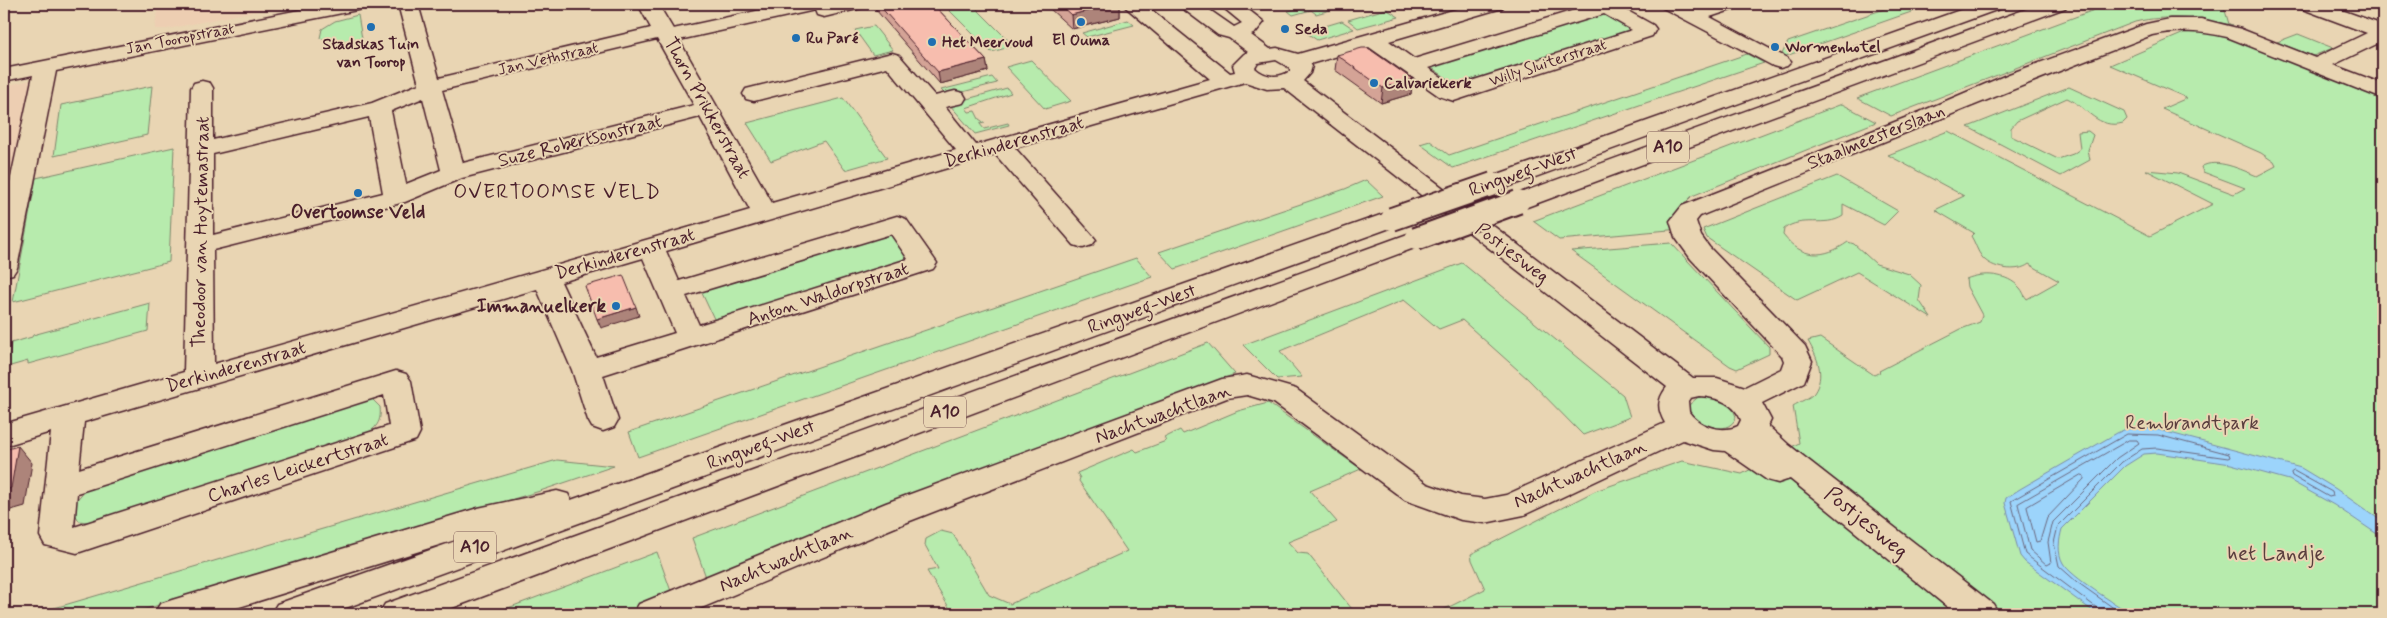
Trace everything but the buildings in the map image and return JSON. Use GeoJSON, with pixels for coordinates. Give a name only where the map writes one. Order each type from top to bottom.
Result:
{"type":"FeatureCollection","features":[{"type":"Feature","properties":{"kind":"main road","name":"Jan Tooropstraat"},"geometry":{"type":"LineString","coordinates":[[4,75],[357,4]]}},
{"type":"Feature","properties":{"kind":"main road"},"geometry":{"type":"LineString","coordinates":[[408,4],[432,86],[454,173]]}},
{"type":"Feature","properties":{"kind":"main road","name":"Thorn Prikkerstraat"},"geometry":{"type":"LineString","coordinates":[[648,4],[760,203],[764,214]]}},
{"type":"Feature","properties":{"kind":"main road","name":"Jan Vethstraat"},"geometry":{"type":"LineString","coordinates":[[379,108],[432,86],[666,34],[819,7],[854,4]]}},
{"type":"Feature","properties":{"kind":"main road"},"geometry":{"type":"LineString","coordinates":[[1190,4],[1231,33]]}},
{"type":"Feature","properties":{"kind":"main road"},"geometry":{"type":"LineString","coordinates":[[1229,4],[1254,22],[1248,28],[1231,33],[1228,37],[1253,79],[1271,83],[1293,71],[1372,39],[1495,4]]}},
{"type":"Feature","properties":{"kind":"main road"},"geometry":{"type":"LineString","coordinates":[[1670,4],[1808,77]]}},
{"type":"Feature","properties":{"kind":"main road"},"geometry":{"type":"LineString","coordinates":[[1692,16],[1730,4]]}},
{"type":"Feature","properties":{"kind":"main road","name":"Ringweg-West"},"geometry":{"type":"LineString","coordinates":[[397,614],[1518,202],[1808,77],[1996,4]]}},
{"type":"Feature","properties":{"kind":"main road","name":"Ringweg-West"},"geometry":{"type":"LineString","coordinates":[[289,614],[1492,184],[1808,77],[2058,4]]}},
{"type":"Feature","properties":{"kind":"main road"},"geometry":{"type":"LineString","coordinates":[[2307,4],[2383,32]]}},
{"type":"Feature","properties":{"kind":"main road"},"geometry":{"type":"LineString","coordinates":[[2359,4],[2383,13]]}},
{"type":"Feature","properties":{"kind":"main road","name":"Willy Sluiterstraat"},"geometry":{"type":"LineString","coordinates":[[1372,39],[1447,91],[1454,94],[1645,32],[1646,29],[1604,6],[1412,66]]}},
{"type":"Feature","properties":{"kind":"main road"},"geometry":{"type":"LineString","coordinates":[[1133,12],[1247,67]]}},
{"type":"Feature","properties":{"kind":"main road","name":"Staalmeesterslaan"},"geometry":{"type":"LineString","coordinates":[[1743,400],[1794,375],[1798,361],[1795,353],[1688,237],[1682,221],[1690,211],[1920,120],[2017,79],[2146,30],[2170,25],[2201,25],[2223,30],[2383,92]]}},
{"type":"Feature","properties":{"kind":"main road"},"geometry":{"type":"LineString","coordinates":[[2316,65],[2383,32]]}},
{"type":"Feature","properties":{"kind":"main road"},"geometry":{"type":"LineString","coordinates":[[754,94],[892,58],[964,143],[969,154]]}},
{"type":"Feature","properties":{"kind":"main road"},"geometry":{"type":"LineString","coordinates":[[4,268],[46,67]]}},
{"type":"Feature","properties":{"kind":"main road","name":"Derkinderenstraat"},"geometry":{"type":"LineString","coordinates":[[4,435],[1000,145],[1247,67]]}},
{"type":"Feature","properties":{"kind":"main road","name":"Postjesweg"},"geometry":{"type":"LineString","coordinates":[[1293,71],[1687,388]]}},
{"type":"Feature","properties":{"kind":"main road","name":"Theodoor van Hoytemastraat"},"geometry":{"type":"LineString","coordinates":[[199,377],[202,88]]}},
{"type":"Feature","properties":{"kind":"main road"},"geometry":{"type":"LineString","coordinates":[[929,104],[955,98]]}},
{"type":"Feature","properties":{"kind":"main road"},"geometry":{"type":"LineString","coordinates":[[200,246],[396,196],[379,108],[202,150]]}},
{"type":"Feature","properties":{"kind":"main road","name":"Suze Robertsonstraat"},"geometry":{"type":"LineString","coordinates":[[396,196],[454,173],[706,108]]}},
{"type":"Feature","properties":{"kind":"main road"},"geometry":{"type":"LineString","coordinates":[[1000,145],[1083,240]]}},
{"type":"Feature","properties":{"kind":"main road","name":"Anton Waldorpstraat"},"geometry":{"type":"LineString","coordinates":[[587,370],[924,263],[897,224],[672,292]]}},
{"type":"Feature","properties":{"kind":"main road"},"geometry":{"type":"LineString","coordinates":[[651,247],[691,338]]}},
{"type":"Feature","properties":{"kind":"main road"},"geometry":{"type":"LineString","coordinates":[[545,278],[587,370],[603,420]]}},
{"type":"Feature","properties":{"kind":"main road","name":"Charles Leickertstraat"},"geometry":{"type":"LineString","coordinates":[[64,485],[396,381],[405,432],[77,540],[58,536],[68,428],[71,415]]}},
{"type":"Feature","properties":{"kind":"main road","name":"Nachtwachtlaan"},"geometry":{"type":"LineString","coordinates":[[651,614],[891,515],[1222,389],[1247,385],[1285,396],[1416,492],[1461,508],[1485,511],[1512,506],[1685,426]]}},
{"type":"Feature","properties":{"kind":"main road"},"geometry":{"type":"LineString","coordinates":[[1714,387],[1727,391],[1743,400],[1754,414],[1755,425],[1743,435],[1708,438],[1685,426],[1676,417],[1672,406],[1676,395],[1687,388],[1714,387]]}},
{"type":"Feature","properties":{"kind":"main road","name":"Postjesweg"},"geometry":{"type":"LineString","coordinates":[[1743,435],[1763,460],[1960,614]]}},
{"type":"Feature","properties":{"kind":"main road","name":"Postjesweg"},"geometry":{"type":"LineString","coordinates":[[1743,435],[1778,453],[1980,614]]}},
{"type":"Feature","properties":{"kind":"main road","name":"A10"},"geometry":{"type":"LineString","coordinates":[[172,614],[478,520],[662,480]]}},
{"type":"Feature","properties":{"kind":"main road","name":"A10"},"geometry":{"type":"LineString","coordinates":[[431,614],[528,566]]}},
{"type":"Feature","properties":{"kind":"shaded area"},"geometry":{"type":"Polygon","coordinates":[[[158,4],[291,4],[167,29],[155,29],[158,4]]]}},
{"type":"Feature","properties":{"kind":"shaded area"},"geometry":{"type":"Polygon","coordinates":[[[36,79],[9,187],[4,189],[4,86],[36,79]]]}},
{"type":"Feature","properties":{"kind":"green space"},"geometry":{"type":"Polygon","coordinates":[[[943,4],[972,4],[1014,46],[991,52],[943,4]]]}},
{"type":"Feature","properties":{"kind":"green space"},"geometry":{"type":"Polygon","coordinates":[[[1317,4],[1352,4],[1316,14],[1311,10],[1293,15],[1288,11],[1317,4]]]}},
{"type":"Feature","properties":{"kind":"green space"},"geometry":{"type":"Polygon","coordinates":[[[1899,4],[1934,4],[1780,58],[1788,42],[1899,4]]]}},
{"type":"Feature","properties":{"kind":"green space"},"geometry":{"type":"Polygon","coordinates":[[[2110,4],[2223,4],[2229,24],[2233,25],[2196,19],[2172,18],[2135,22],[1891,116],[1857,98],[2110,4]]]}},
{"type":"Feature","properties":{"kind":"green space"},"geometry":{"type":"Polygon","coordinates":[[[1386,9],[1399,17],[1358,28],[1348,20],[1386,9]]]}},
{"type":"Feature","properties":{"kind":"green space"},"geometry":{"type":"Polygon","coordinates":[[[1604,13],[1634,29],[1457,85],[1429,66],[1604,13]]]}},
{"type":"Feature","properties":{"kind":"green space"},"geometry":{"type":"Polygon","coordinates":[[[358,15],[362,39],[332,42],[320,38],[322,29],[335,21],[358,15]]]}},
{"type":"Feature","properties":{"kind":"green space"},"geometry":{"type":"Polygon","coordinates":[[[1128,20],[1134,25],[1087,37],[1082,33],[1128,20]]]}},
{"type":"Feature","properties":{"kind":"green space"},"geometry":{"type":"Polygon","coordinates":[[[1342,21],[1354,29],[1317,40],[1305,32],[1342,21]]]}},
{"type":"Feature","properties":{"kind":"green space"},"geometry":{"type":"Polygon","coordinates":[[[874,26],[893,50],[873,55],[855,30],[874,26]]]}},
{"type":"Feature","properties":{"kind":"green space","name":"Rembrandtpark"},"geometry":{"type":"Polygon","coordinates":[[[2184,33],[2211,33],[2228,37],[2383,99],[2383,614],[1435,614],[1485,589],[1471,554],[1595,491],[1682,461],[1742,474],[1799,443],[1793,406],[1814,393],[1818,386],[1820,373],[1817,360],[1808,341],[1820,338],[1874,375],[1961,329],[1980,322],[1982,315],[1967,287],[1966,279],[1980,275],[2002,277],[2015,283],[2027,299],[2059,281],[2029,264],[2012,269],[1998,267],[1986,261],[1980,255],[1971,236],[1974,233],[1935,210],[1964,196],[1888,155],[1948,131],[2150,236],[2213,204],[2146,170],[2178,173],[2234,194],[2245,188],[2203,172],[2201,167],[2207,164],[2221,164],[2257,176],[2276,166],[2274,162],[2261,153],[2162,109],[2187,98],[2110,65],[2184,33]]]}},
{"type":"Feature","properties":{"kind":"green space"},"geometry":{"type":"Polygon","coordinates":[[[2298,34],[2333,48],[2313,56],[2277,42],[2298,34]]]}},
{"type":"Feature","properties":{"kind":"green space"},"geometry":{"type":"Polygon","coordinates":[[[1747,54],[1764,63],[1453,168],[1420,144],[1430,141],[1449,155],[1747,54]]]}},
{"type":"Feature","properties":{"kind":"green space"},"geometry":{"type":"Polygon","coordinates":[[[1031,60],[1071,101],[1045,109],[1006,67],[1031,60]]]}},
{"type":"Feature","properties":{"kind":"green space"},"geometry":{"type":"Polygon","coordinates":[[[992,77],[997,83],[947,96],[941,90],[992,77]]]}},
{"type":"Feature","properties":{"kind":"green space"},"geometry":{"type":"Polygon","coordinates":[[[152,86],[147,135],[54,156],[61,105],[152,86]]]}},
{"type":"Feature","properties":{"kind":"green space"},"geometry":{"type":"Polygon","coordinates":[[[2069,87],[2124,112],[2127,119],[2123,123],[2114,124],[2100,121],[2067,98],[2017,121],[2011,128],[2011,136],[2058,159],[2073,154],[2080,149],[2078,132],[2088,131],[2093,135],[2088,150],[2090,160],[2061,176],[1968,127],[2069,87]]]}},
{"type":"Feature","properties":{"kind":"green space"},"geometry":{"type":"Polygon","coordinates":[[[1007,88],[1011,93],[966,108],[969,112],[975,111],[979,119],[985,123],[980,124],[984,129],[1008,123],[1009,125],[975,134],[949,104],[1007,88]]]}},
{"type":"Feature","properties":{"kind":"green space"},"geometry":{"type":"Polygon","coordinates":[[[843,98],[887,158],[845,170],[824,141],[771,161],[747,123],[843,98]]]}},
{"type":"Feature","properties":{"kind":"green space"},"geometry":{"type":"Polygon","coordinates":[[[1842,104],[1876,122],[1692,196],[1685,203],[1681,211],[1679,219],[1680,229],[1559,240],[1533,221],[1842,104]]]}},
{"type":"Feature","properties":{"kind":"green space"},"geometry":{"type":"Polygon","coordinates":[[[174,147],[169,262],[13,302],[36,178],[174,147]]]}},
{"type":"Feature","properties":{"kind":"green space"},"geometry":{"type":"Polygon","coordinates":[[[1837,176],[1898,211],[1884,225],[1843,204],[1843,216],[1829,221],[1791,225],[1784,229],[1783,235],[1798,249],[1814,254],[1822,254],[1839,248],[1848,242],[1854,244],[1876,264],[1909,274],[1921,285],[1919,300],[1931,318],[1857,272],[1797,300],[1707,238],[1703,229],[1837,176]]]}},
{"type":"Feature","properties":{"kind":"green space"},"geometry":{"type":"Polygon","coordinates":[[[1366,180],[1383,196],[1175,269],[1159,252],[1345,189],[1366,180]]]}},
{"type":"Feature","properties":{"kind":"green space"},"geometry":{"type":"Polygon","coordinates":[[[896,229],[916,257],[715,321],[700,289],[896,229]]]}},
{"type":"Feature","properties":{"kind":"green space"},"geometry":{"type":"Polygon","coordinates":[[[1671,243],[1769,347],[1769,354],[1737,369],[1730,366],[1571,251],[1671,243]]]}},
{"type":"Feature","properties":{"kind":"green space"},"geometry":{"type":"Polygon","coordinates":[[[1136,258],[1152,277],[638,457],[629,432],[1136,258]]]}},
{"type":"Feature","properties":{"kind":"green space"},"geometry":{"type":"Polygon","coordinates":[[[1462,263],[1623,395],[1630,417],[1583,435],[1528,379],[1462,320],[1439,329],[1404,300],[1280,351],[1302,377],[1277,379],[1243,345],[1462,263]]]}},
{"type":"Feature","properties":{"kind":"green space"},"geometry":{"type":"Polygon","coordinates":[[[150,303],[148,331],[28,364],[28,361],[7,367],[11,343],[32,337],[33,335],[150,303]]]}},
{"type":"Feature","properties":{"kind":"green space"},"geometry":{"type":"Polygon","coordinates":[[[1208,343],[1235,374],[707,580],[692,538],[1208,343]]]}},
{"type":"Feature","properties":{"kind":"green space"},"geometry":{"type":"Polygon","coordinates":[[[1703,396],[1719,399],[1727,404],[1736,417],[1732,424],[1718,428],[1709,427],[1695,418],[1690,412],[1689,405],[1697,398],[1703,396]]]}},
{"type":"Feature","properties":{"kind":"green space"},"geometry":{"type":"Polygon","coordinates":[[[365,397],[372,399],[380,407],[380,418],[376,426],[360,439],[96,523],[79,521],[74,512],[73,504],[88,487],[365,397]]]}},
{"type":"Feature","properties":{"kind":"green space"},"geometry":{"type":"Polygon","coordinates":[[[1268,403],[1361,469],[1310,491],[1337,522],[1288,542],[1298,553],[1308,554],[1356,614],[953,614],[927,571],[938,569],[925,545],[926,539],[941,531],[953,534],[989,595],[1010,604],[1127,551],[1079,481],[1080,478],[1077,473],[1134,449],[1137,452],[1166,441],[1164,438],[1180,430],[1183,434],[1238,411],[1268,403]]]}},
{"type":"Feature","properties":{"kind":"green space"},"geometry":{"type":"Polygon","coordinates":[[[557,460],[614,466],[540,491],[129,614],[34,614],[557,460]]]}},
{"type":"Feature","properties":{"kind":"green space"},"geometry":{"type":"Polygon","coordinates":[[[657,552],[672,594],[620,614],[492,614],[657,552]]]}},
{"type":"Feature","properties":{"kind":"water"},"geometry":{"type":"Polygon","coordinates":[[[2143,428],[2159,430],[2301,468],[2336,489],[2383,522],[2383,538],[2334,505],[2289,480],[2231,464],[2157,453],[2144,454],[2125,466],[2062,529],[2059,551],[2063,563],[2094,590],[2131,614],[2097,614],[2025,562],[2020,556],[2005,503],[2006,498],[2117,433],[2126,429],[2143,428]]]}},
{"type":"Feature","properties":{"kind":"place","name":"El Ouma"},"geometry":{"type":"Point","coordinates":[1081,22]}},
{"type":"Feature","properties":{"kind":"place","name":"Stadskas Tuin van Toorop"},"geometry":{"type":"Point","coordinates":[371,27]}},
{"type":"Feature","properties":{"kind":"place","name":"Seda"},"geometry":{"type":"Point","coordinates":[1285,29]}},
{"type":"Feature","properties":{"kind":"place","name":"Ru Paré"},"geometry":{"type":"Point","coordinates":[796,38]}},
{"type":"Feature","properties":{"kind":"place","name":"Het Meervoud"},"geometry":{"type":"Point","coordinates":[932,42]}},
{"type":"Feature","properties":{"kind":"place","name":"Wormenhotel"},"geometry":{"type":"Point","coordinates":[1775,47]}},
{"type":"Feature","properties":{"kind":"place","name":"Calvariekerk"},"geometry":{"type":"Point","coordinates":[1374,83]}},
{"type":"Feature","properties":{"kind":"place","name":"Overtoomse Veld"},"geometry":{"type":"Point","coordinates":[358,193]}},
{"type":"Feature","properties":{"kind":"place","name":"Immanuelkerk"},"geometry":{"type":"Point","coordinates":[616,306]}},
{"type":"Feature","properties":{"kind":"district","name":"OVERTOOMSE VELD"},"geometry":{"type":"Point","coordinates":[557,192]}},
{"type":"Feature","properties":{"kind":"park label","name":"het Landje"},"geometry":{"type":"Point","coordinates":[2276,554]}}]}
